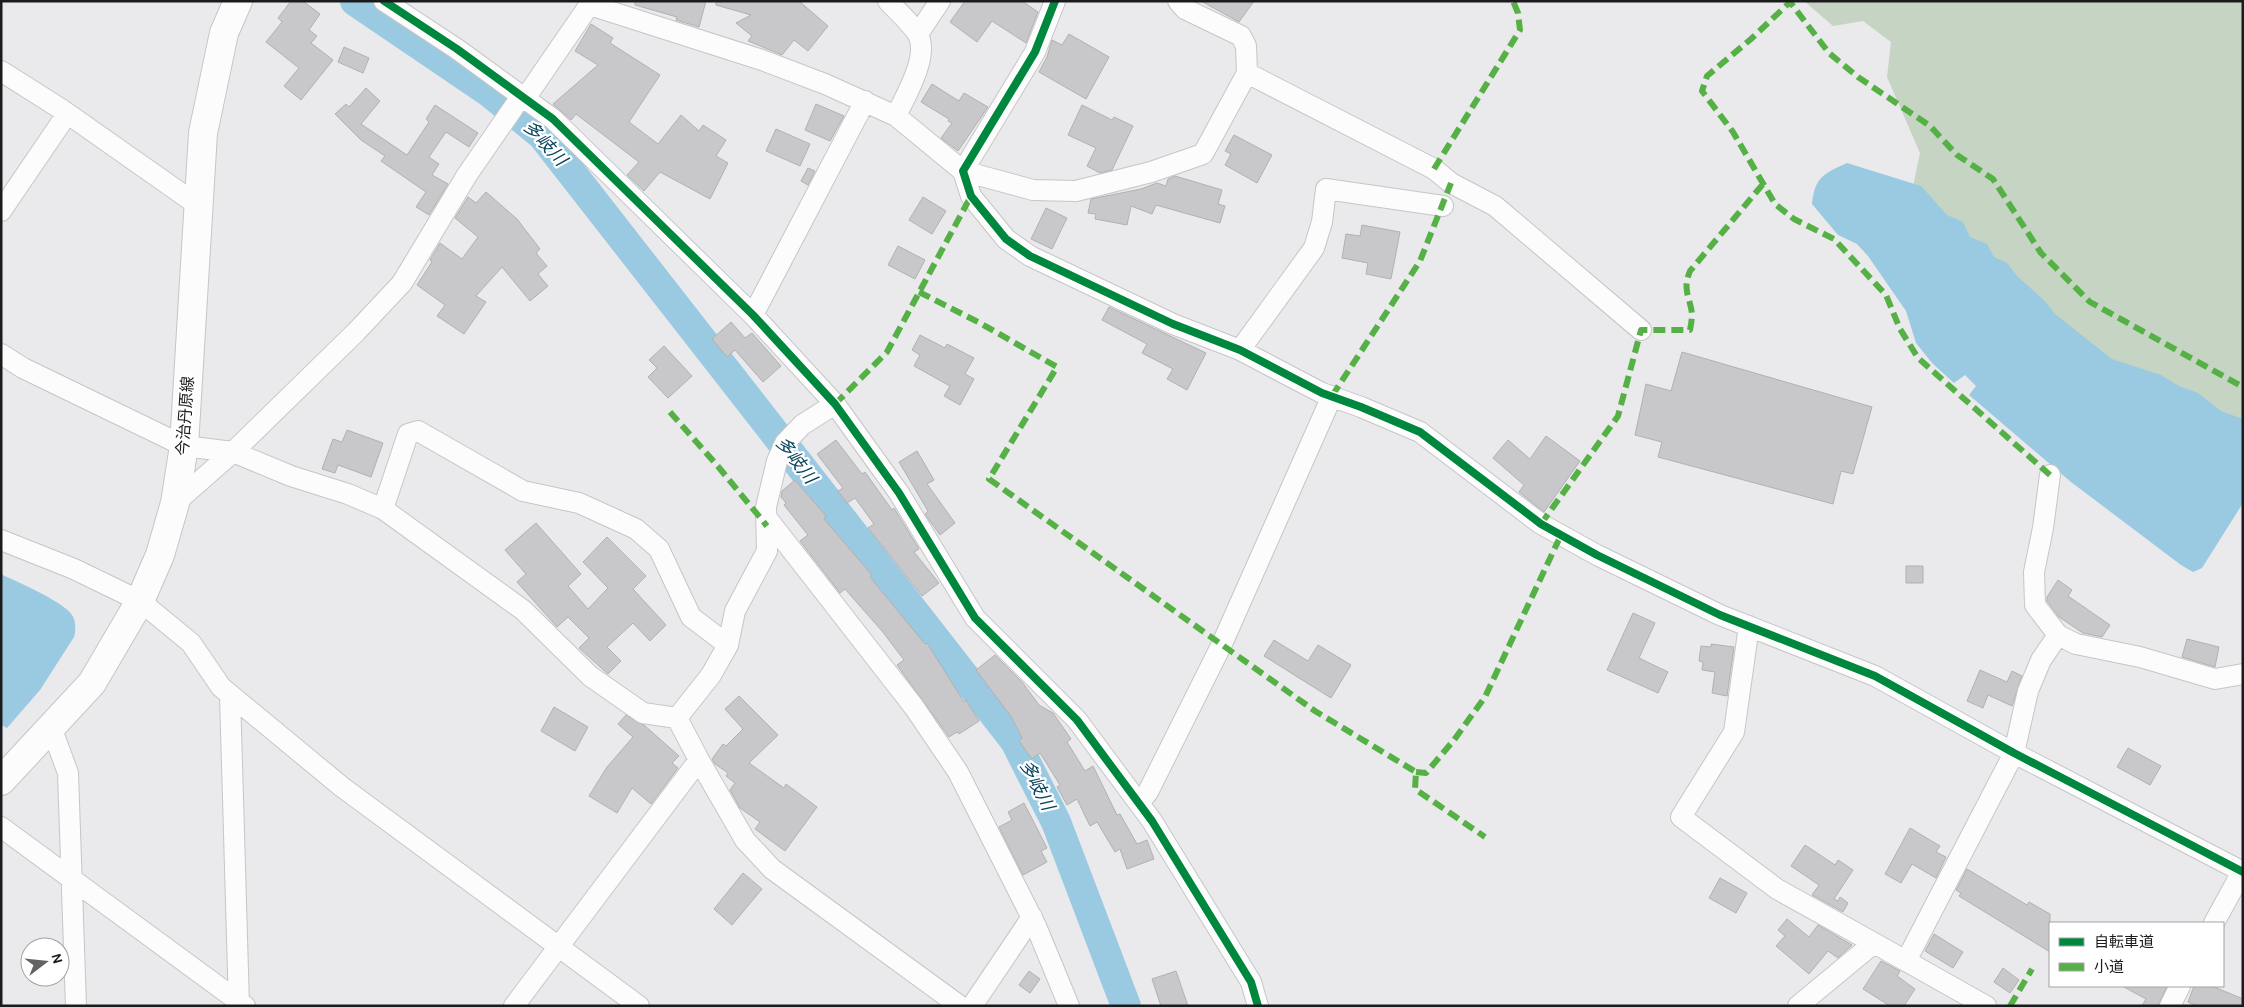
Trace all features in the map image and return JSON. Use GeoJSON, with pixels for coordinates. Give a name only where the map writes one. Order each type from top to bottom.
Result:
{"type":"FeatureCollection","features":[{"type":"Feature","properties":{"kind":"main road","name":"今治丹原線"},"geometry":{"type":"LineString","coordinates":[[1,781],[92,683],[140,601],[160,555],[175,503],[184,446],[203,133],[224,33],[238,1]]}},
{"type":"Feature","properties":{"kind":"street"},"geometry":{"type":"LineString","coordinates":[[384,1],[526,97],[553,118],[753,315],[835,404],[899,493],[975,618],[1077,720],[1139,803],[1251,982],[1258,1006]]}},
{"type":"Feature","properties":{"kind":"street"},"geometry":{"type":"LineString","coordinates":[[888,1],[918,34],[920,45],[918,71],[896,116]]}},
{"type":"Feature","properties":{"kind":"street"},"geometry":{"type":"LineString","coordinates":[[918,34],[940,1]]}},
{"type":"Feature","properties":{"kind":"street"},"geometry":{"type":"LineString","coordinates":[[1055,1],[1035,52],[963,171],[971,196],[1006,239],[1030,256],[1173,324],[1240,350],[1322,393],[1420,432],[1541,524],[1597,555],[1720,615],[1875,676],[2014,753],[2243,871],[2215,922]]}},
{"type":"Feature","properties":{"kind":"street"},"geometry":{"type":"LineString","coordinates":[[175,503],[233,452],[356,332],[402,283],[466,175],[516,104],[526,97],[591,3],[762,60],[865,101],[896,116],[963,171],[1033,190],[1076,190],[1151,172],[1203,154],[1247,73],[1246,46],[1241,36],[1184,9],[1178,1]]}},
{"type":"Feature","properties":{"kind":"street"},"geometry":{"type":"LineString","coordinates":[[1,71],[67,114],[199,206]]}},
{"type":"Feature","properties":{"kind":"street"},"geometry":{"type":"LineString","coordinates":[[1247,73],[1434,169],[1451,183],[1495,206],[1640,330]]}},
{"type":"Feature","properties":{"kind":"street"},"geometry":{"type":"LineString","coordinates":[[753,315],[865,101]]}},
{"type":"Feature","properties":{"kind":"street"},"geometry":{"type":"LineString","coordinates":[[1,211],[67,114]]}},
{"type":"Feature","properties":{"kind":"street"},"geometry":{"type":"LineString","coordinates":[[1240,350],[1314,248],[1322,222],[1326,189],[1443,206]]}},
{"type":"Feature","properties":{"kind":"street"},"geometry":{"type":"LineString","coordinates":[[1,354],[23,368],[184,446],[233,452],[292,476],[348,494],[383,509],[523,610],[590,676],[643,713],[677,718]]}},
{"type":"Feature","properties":{"kind":"street"},"geometry":{"type":"LineString","coordinates":[[1139,803],[1152,784],[1222,646],[1332,396]]}},
{"type":"Feature","properties":{"kind":"street"},"geometry":{"type":"LineString","coordinates":[[677,718],[711,675],[728,645],[735,611],[767,551],[766,507],[778,461],[785,443],[802,424],[835,404]]}},
{"type":"Feature","properties":{"kind":"street"},"geometry":{"type":"LineString","coordinates":[[383,509],[408,434],[418,431],[523,491],[579,503],[636,529],[659,548],[692,617],[728,645]]}},
{"type":"Feature","properties":{"kind":"street"},"geometry":{"type":"LineString","coordinates":[[2050,475],[2043,528],[2034,572],[2035,605],[2058,635],[2076,644],[2140,657],[2214,679],[2243,674]]}},
{"type":"Feature","properties":{"kind":"street"},"geometry":{"type":"LineString","coordinates":[[766,517],[914,707],[958,772],[1032,917],[1069,1006]]}},
{"type":"Feature","properties":{"kind":"street"},"geometry":{"type":"LineString","coordinates":[[1,540],[74,569],[140,601],[191,643],[221,687],[342,787],[639,1006]]}},
{"type":"Feature","properties":{"kind":"street"},"geometry":{"type":"LineString","coordinates":[[1749,626],[1734,732],[1681,817],[1777,889],[1986,1006]]}},
{"type":"Feature","properties":{"kind":"street"},"geometry":{"type":"LineString","coordinates":[[1906,961],[2014,753],[2028,691],[2041,660],[2058,635]]}},
{"type":"Feature","properties":{"kind":"street"},"geometry":{"type":"LineString","coordinates":[[230,695],[241,1004]]}},
{"type":"Feature","properties":{"kind":"street"},"geometry":{"type":"LineString","coordinates":[[677,718],[699,760],[746,840],[772,869],[960,1006]]}},
{"type":"Feature","properties":{"kind":"street"},"geometry":{"type":"LineString","coordinates":[[51,727],[68,773],[70,878],[76,1006]]}},
{"type":"Feature","properties":{"kind":"street"},"geometry":{"type":"LineString","coordinates":[[514,1006],[699,760]]}},
{"type":"Feature","properties":{"kind":"street"},"geometry":{"type":"LineString","coordinates":[[1,827],[241,1004]]}},
{"type":"Feature","properties":{"kind":"street"},"geometry":{"type":"LineString","coordinates":[[972,1006],[1032,917]]}},
{"type":"Feature","properties":{"kind":"street"},"geometry":{"type":"LineString","coordinates":[[1798,1006],[1874,943]]}},
{"type":"Feature","properties":{"kind":"street"},"geometry":{"type":"LineString","coordinates":[[2170,1006],[2180,987]]}},
{"type":"Feature","properties":{"kind":"green space"},"geometry":{"type":"Polygon","coordinates":[[[1804,1],[2243,1],[2243,450],[2097,373],[1909,206],[1920,153],[1887,77],[1891,42],[1863,21],[1833,26],[1804,1]]]}},
{"type":"Feature","properties":{"kind":"water"},"geometry":{"type":"Polygon","coordinates":[[[1847,163],[1921,186],[1947,215],[1963,222],[1970,237],[1987,244],[1994,257],[2007,263],[2018,277],[2045,301],[2055,314],[2112,359],[2161,375],[2179,386],[2198,393],[2221,411],[2243,419],[2243,503],[2202,568],[2193,572],[2181,565],[2071,482],[1969,395],[1976,386],[1965,375],[1954,383],[1932,363],[1916,343],[1906,311],[1868,256],[1857,244],[1838,235],[1812,204],[1818,182],[1832,170],[1847,163]]]}},
{"type":"Feature","properties":{"kind":"water"},"geometry":{"type":"Polygon","coordinates":[[[1,574],[59,604],[72,615],[75,626],[74,637],[40,690],[7,728],[1,725],[1,574]]]}},
{"type":"Feature","properties":{"kind":"building"},"geometry":{"type":"Polygon","coordinates":[[[291,1],[303,1],[320,14],[309,30],[317,36],[311,43],[333,60],[301,100],[284,86],[299,68],[266,42],[282,22],[278,18],[291,1]]]}},
{"type":"Feature","properties":{"kind":"building"},"geometry":{"type":"Polygon","coordinates":[[[635,1],[706,1],[699,27],[676,20],[677,17],[635,5],[635,1]]]}},
{"type":"Feature","properties":{"kind":"building"},"geometry":{"type":"Polygon","coordinates":[[[716,1],[799,1],[828,26],[808,51],[794,40],[782,55],[748,41],[752,36],[736,23],[751,15],[716,5],[716,1]]]}},
{"type":"Feature","properties":{"kind":"building"},"geometry":{"type":"Polygon","coordinates":[[[965,1],[1022,1],[1038,12],[1026,43],[992,21],[977,42],[950,22],[965,1]]]}},
{"type":"Feature","properties":{"kind":"building"},"geometry":{"type":"Polygon","coordinates":[[[1201,1],[1254,1],[1239,22],[1201,1]]]}},
{"type":"Feature","properties":{"kind":"building"},"geometry":{"type":"Polygon","coordinates":[[[591,24],[613,38],[610,43],[660,75],[629,122],[658,144],[681,115],[699,131],[703,125],[726,140],[716,156],[728,163],[710,199],[660,172],[644,191],[627,175],[639,162],[576,114],[571,120],[553,104],[598,65],[575,51],[591,24]]]}},
{"type":"Feature","properties":{"kind":"building"},"geometry":{"type":"Polygon","coordinates":[[[1069,34],[1109,57],[1086,99],[1039,72],[1047,57],[1052,40],[1062,45],[1069,34]]]}},
{"type":"Feature","properties":{"kind":"building"},"geometry":{"type":"Polygon","coordinates":[[[344,47],[369,58],[363,73],[338,62],[344,47]]]}},
{"type":"Feature","properties":{"kind":"building"},"geometry":{"type":"Polygon","coordinates":[[[932,84],[959,101],[964,93],[988,107],[958,151],[941,138],[952,123],[948,121],[949,119],[921,102],[932,84]]]}},
{"type":"Feature","properties":{"kind":"building"},"geometry":{"type":"Polygon","coordinates":[[[366,88],[380,101],[361,124],[407,155],[429,122],[426,119],[435,105],[478,133],[469,147],[446,132],[429,157],[439,164],[432,175],[448,184],[429,215],[416,207],[426,192],[381,161],[385,156],[361,140],[335,114],[346,104],[349,107],[366,88]]]}},
{"type":"Feature","properties":{"kind":"building"},"geometry":{"type":"Polygon","coordinates":[[[816,104],[844,116],[830,141],[805,130],[816,104]]]}},
{"type":"Feature","properties":{"kind":"building"},"geometry":{"type":"Polygon","coordinates":[[[1082,105],[1112,120],[1114,117],[1133,126],[1112,170],[1100,173],[1087,166],[1096,148],[1068,135],[1082,105]]]}},
{"type":"Feature","properties":{"kind":"building"},"geometry":{"type":"Polygon","coordinates":[[[776,129],[810,144],[800,166],[766,151],[776,129]]]}},
{"type":"Feature","properties":{"kind":"building"},"geometry":{"type":"Polygon","coordinates":[[[1234,135],[1272,155],[1257,183],[1225,165],[1231,154],[1225,151],[1234,135]]]}},
{"type":"Feature","properties":{"kind":"building"},"geometry":{"type":"Polygon","coordinates":[[[808,168],[815,171],[808,185],[801,181],[808,168]]]}},
{"type":"Feature","properties":{"kind":"building"},"geometry":{"type":"Polygon","coordinates":[[[1175,176],[1222,190],[1218,204],[1225,206],[1220,223],[1156,205],[1152,214],[1131,206],[1127,225],[1095,219],[1096,214],[1088,213],[1091,199],[1141,189],[1157,183],[1166,186],[1168,179],[1175,176]]]}},
{"type":"Feature","properties":{"kind":"building"},"geometry":{"type":"Polygon","coordinates":[[[486,192],[517,219],[540,249],[536,253],[547,266],[538,274],[548,286],[530,301],[502,267],[476,296],[486,302],[464,334],[437,316],[445,305],[417,285],[432,262],[430,260],[440,243],[462,259],[478,237],[455,218],[468,197],[476,203],[486,192]]]}},
{"type":"Feature","properties":{"kind":"building"},"geometry":{"type":"Polygon","coordinates":[[[923,197],[946,211],[932,234],[909,220],[923,197]]]}},
{"type":"Feature","properties":{"kind":"building"},"geometry":{"type":"Polygon","coordinates":[[[1046,208],[1067,218],[1052,249],[1031,239],[1046,208]]]}},
{"type":"Feature","properties":{"kind":"building"},"geometry":{"type":"Polygon","coordinates":[[[1362,225],[1400,232],[1391,279],[1366,274],[1368,263],[1342,258],[1346,234],[1360,236],[1362,225]]]}},
{"type":"Feature","properties":{"kind":"building"},"geometry":{"type":"Polygon","coordinates":[[[898,246],[925,260],[915,279],[888,265],[898,246]]]}},
{"type":"Feature","properties":{"kind":"building"},"geometry":{"type":"Polygon","coordinates":[[[1109,307],[1206,353],[1187,390],[1167,379],[1173,369],[1142,353],[1147,344],[1102,320],[1109,307]]]}},
{"type":"Feature","properties":{"kind":"building"},"geometry":{"type":"Polygon","coordinates":[[[731,322],[745,338],[752,333],[781,366],[763,382],[735,350],[727,357],[712,339],[731,322]]]}},
{"type":"Feature","properties":{"kind":"building"},"geometry":{"type":"Polygon","coordinates":[[[920,335],[945,348],[947,344],[974,358],[965,374],[974,379],[960,405],[944,396],[950,386],[914,366],[920,355],[912,350],[920,335]]]}},
{"type":"Feature","properties":{"kind":"building"},"geometry":{"type":"Polygon","coordinates":[[[664,346],[692,376],[668,398],[648,377],[657,368],[649,360],[664,346]]]}},
{"type":"Feature","properties":{"kind":"building"},"geometry":{"type":"Polygon","coordinates":[[[1682,352],[1872,407],[1853,474],[1841,471],[1833,504],[1658,457],[1662,442],[1635,435],[1646,384],[1671,391],[1682,352]]]}},
{"type":"Feature","properties":{"kind":"building"},"geometry":{"type":"Polygon","coordinates":[[[347,430],[383,443],[371,477],[338,465],[335,473],[322,469],[333,439],[342,442],[347,430]]]}},
{"type":"Feature","properties":{"kind":"building"},"geometry":{"type":"Polygon","coordinates":[[[1546,436],[1580,461],[1544,512],[1519,492],[1524,485],[1493,458],[1508,440],[1530,459],[1546,436]]]}},
{"type":"Feature","properties":{"kind":"building"},"geometry":{"type":"Polygon","coordinates":[[[836,440],[862,474],[865,472],[892,510],[894,508],[919,549],[914,552],[939,583],[922,596],[868,528],[874,524],[855,498],[847,503],[838,491],[843,488],[817,454],[836,440]]]}},
{"type":"Feature","properties":{"kind":"building"},"geometry":{"type":"Polygon","coordinates":[[[917,451],[934,480],[927,484],[955,523],[940,535],[925,514],[928,511],[899,462],[917,451]]]}},
{"type":"Feature","properties":{"kind":"building"},"geometry":{"type":"Polygon","coordinates":[[[795,480],[826,516],[824,519],[872,575],[870,577],[925,644],[927,643],[964,702],[966,700],[979,721],[959,734],[957,732],[949,737],[897,665],[904,660],[882,631],[845,589],[840,593],[800,541],[808,535],[784,505],[786,503],[781,497],[782,491],[795,480]]]}},
{"type":"Feature","properties":{"kind":"building"},"geometry":{"type":"Polygon","coordinates":[[[536,523],[581,574],[568,586],[588,609],[608,588],[583,562],[607,537],[646,576],[633,589],[666,625],[650,641],[633,623],[607,647],[621,661],[608,674],[579,648],[589,638],[568,617],[557,627],[517,582],[526,574],[505,550],[536,523]]]}},
{"type":"Feature","properties":{"kind":"building"},"geometry":{"type":"Polygon","coordinates":[[[1906,566],[1923,566],[1923,583],[1906,583],[1906,566]]]}},
{"type":"Feature","properties":{"kind":"building"},"geometry":{"type":"Polygon","coordinates":[[[2058,580],[2072,590],[2068,596],[2110,625],[2102,637],[2083,633],[2059,617],[2047,601],[2047,597],[2058,580]]]}},
{"type":"Feature","properties":{"kind":"building"},"geometry":{"type":"Polygon","coordinates":[[[1633,613],[1655,623],[1639,658],[1668,672],[1658,693],[1607,670],[1633,613]]]}},
{"type":"Feature","properties":{"kind":"building"},"geometry":{"type":"Polygon","coordinates":[[[2187,639],[2219,647],[2215,667],[2182,657],[2187,639]]]}},
{"type":"Feature","properties":{"kind":"building"},"geometry":{"type":"Polygon","coordinates":[[[1274,640],[1308,661],[1318,645],[1351,665],[1331,698],[1264,656],[1274,640]]]}},
{"type":"Feature","properties":{"kind":"building"},"geometry":{"type":"Polygon","coordinates":[[[1711,644],[1734,647],[1727,696],[1712,693],[1715,672],[1702,670],[1703,662],[1699,661],[1701,646],[1711,647],[1711,644]]]}},
{"type":"Feature","properties":{"kind":"building"},"geometry":{"type":"Polygon","coordinates":[[[995,655],[1022,682],[1039,705],[1053,713],[1071,739],[1067,742],[1085,771],[1093,766],[1117,815],[1120,814],[1137,844],[1147,840],[1154,859],[1127,869],[1120,849],[1115,852],[1097,822],[1090,826],[1077,799],[1067,805],[1057,787],[1060,785],[1040,753],[1032,759],[1019,741],[1022,738],[1012,718],[976,670],[995,655]]]}},
{"type":"Feature","properties":{"kind":"building"},"geometry":{"type":"Polygon","coordinates":[[[1980,670],[2007,682],[2012,671],[2022,676],[2012,706],[1988,695],[1983,708],[1967,701],[1980,670]]]}},
{"type":"Feature","properties":{"kind":"building"},"geometry":{"type":"Polygon","coordinates":[[[739,696],[778,735],[749,763],[784,788],[786,784],[817,807],[785,851],[755,829],[760,822],[740,808],[730,790],[735,783],[726,776],[728,773],[715,764],[712,759],[723,744],[726,746],[743,729],[725,709],[739,696]]]}},
{"type":"Feature","properties":{"kind":"building"},"geometry":{"type":"Polygon","coordinates":[[[554,707],[588,727],[575,751],[541,731],[554,707]]]}},
{"type":"Feature","properties":{"kind":"building"},"geometry":{"type":"Polygon","coordinates":[[[626,715],[644,725],[679,756],[672,763],[678,768],[651,804],[632,788],[617,813],[589,796],[607,767],[633,737],[618,724],[626,715]]]}},
{"type":"Feature","properties":{"kind":"building"},"geometry":{"type":"Polygon","coordinates":[[[2128,748],[2161,766],[2150,785],[2117,767],[2128,748]]]}},
{"type":"Feature","properties":{"kind":"building"},"geometry":{"type":"Polygon","coordinates":[[[1024,803],[1047,848],[1041,851],[1047,862],[1023,875],[999,827],[1012,820],[1008,812],[1024,803]]]}},
{"type":"Feature","properties":{"kind":"building"},"geometry":{"type":"Polygon","coordinates":[[[1910,828],[1940,846],[1936,852],[1946,857],[1936,878],[1912,864],[1901,883],[1885,874],[1910,828]]]}},
{"type":"Feature","properties":{"kind":"building"},"geometry":{"type":"Polygon","coordinates":[[[1805,845],[1835,865],[1838,860],[1853,870],[1834,899],[1838,901],[1840,897],[1848,903],[1843,912],[1812,895],[1819,885],[1791,866],[1805,845]]]}},
{"type":"Feature","properties":{"kind":"building"},"geometry":{"type":"Polygon","coordinates":[[[1967,869],[2027,905],[2029,902],[2050,914],[2049,951],[1959,896],[1961,893],[1956,890],[1967,869]]]}},
{"type":"Feature","properties":{"kind":"building"},"geometry":{"type":"Polygon","coordinates":[[[743,873],[762,889],[732,925],[714,909],[743,873]]]}},
{"type":"Feature","properties":{"kind":"building"},"geometry":{"type":"Polygon","coordinates":[[[1720,878],[1747,893],[1736,913],[1709,898],[1720,878]]]}},
{"type":"Feature","properties":{"kind":"building"},"geometry":{"type":"Polygon","coordinates":[[[1787,919],[1809,937],[1818,925],[1852,945],[1838,958],[1828,951],[1809,974],[1776,946],[1785,936],[1778,930],[1787,919]]]}},
{"type":"Feature","properties":{"kind":"building"},"geometry":{"type":"Polygon","coordinates":[[[1934,934],[1963,952],[1953,968],[1925,951],[1934,934]]]}},
{"type":"Feature","properties":{"kind":"building"},"geometry":{"type":"Polygon","coordinates":[[[1881,961],[1900,971],[1897,976],[1915,989],[1904,1006],[1890,1006],[1863,989],[1881,961]]]}},
{"type":"Feature","properties":{"kind":"building"},"geometry":{"type":"Polygon","coordinates":[[[2003,968],[2019,980],[2010,993],[1994,982],[2003,968]]]}},
{"type":"Feature","properties":{"kind":"building"},"geometry":{"type":"Polygon","coordinates":[[[1029,971],[1040,979],[1030,993],[1019,985],[1029,971]]]}},
{"type":"Feature","properties":{"kind":"building"},"geometry":{"type":"Polygon","coordinates":[[[1176,971],[1188,1006],[1161,1006],[1152,979],[1176,971]]]}},
{"type":"Feature","properties":{"kind":"building"},"geometry":{"type":"Polygon","coordinates":[[[2124,987],[2167,987],[2158,1006],[2142,1006],[2146,999],[2124,987]]]}},
{"type":"Feature","properties":{"kind":"building"},"geometry":{"type":"Polygon","coordinates":[[[2194,987],[2214,987],[2243,999],[2243,1006],[2197,1006],[2188,1002],[2194,987]]]}},
{"type":"Feature","properties":{"kind":"waterway","name":"多岐川"},"geometry":{"type":"LineString","coordinates":[[355,1],[489,92],[542,135],[1015,741],[1056,822],[1126,1006]]}},
{"type":"Feature","properties":{"kind":"marked path"},"geometry":{"type":"LineString","coordinates":[[1434,169],[1520,30],[1518,13],[1513,1]]}},
{"type":"Feature","properties":{"kind":"marked path"},"geometry":{"type":"LineString","coordinates":[[2050,475],[1918,358],[1900,329],[1886,295],[1834,239],[1794,219],[1775,204],[1733,132],[1702,91],[1707,76],[1751,39],[1790,2],[1829,53],[1858,77],[1930,126],[1957,155],[1993,179],[2041,253],[2090,302],[2243,387]]}},
{"type":"Feature","properties":{"kind":"marked path"},"geometry":{"type":"LineString","coordinates":[[1332,396],[1420,261],[1451,183]]}},
{"type":"Feature","properties":{"kind":"marked path"},"geometry":{"type":"LineString","coordinates":[[1541,524],[1618,416],[1641,330],[1690,330],[1692,314],[1687,289],[1690,271],[1763,184]]}},
{"type":"Feature","properties":{"kind":"marked path"},"geometry":{"type":"LineString","coordinates":[[835,404],[887,352],[971,196]]}},
{"type":"Feature","properties":{"kind":"marked path"},"geometry":{"type":"LineString","coordinates":[[919,292],[980,323],[1057,367],[989,479],[1315,711],[1416,772],[1415,789],[1485,837]]}},
{"type":"Feature","properties":{"kind":"marked path"},"geometry":{"type":"LineString","coordinates":[[670,412],[767,526]]}},
{"type":"Feature","properties":{"kind":"marked path"},"geometry":{"type":"LineString","coordinates":[[1416,772],[1426,773],[1454,740],[1485,697],[1561,535]]}},
{"type":"Feature","properties":{"kind":"marked path"},"geometry":{"type":"LineString","coordinates":[[2010,1006],[2032,969]]}},
{"type":"Feature","properties":{"kind":"cycle path"},"geometry":{"type":"LineString","coordinates":[[384,1],[457,49],[553,119],[753,315],[835,404],[899,493],[975,618],[1077,720],[1152,821],[1251,982],[1258,1006]]}},
{"type":"Feature","properties":{"kind":"cycle path"},"geometry":{"type":"LineString","coordinates":[[1055,1],[1035,52],[963,171],[971,196],[1006,239],[1030,256],[1173,324],[1240,350],[1322,393],[1420,432],[1541,524],[1597,555],[1720,615],[1875,676],[2014,753],[2243,872]]}}]}
